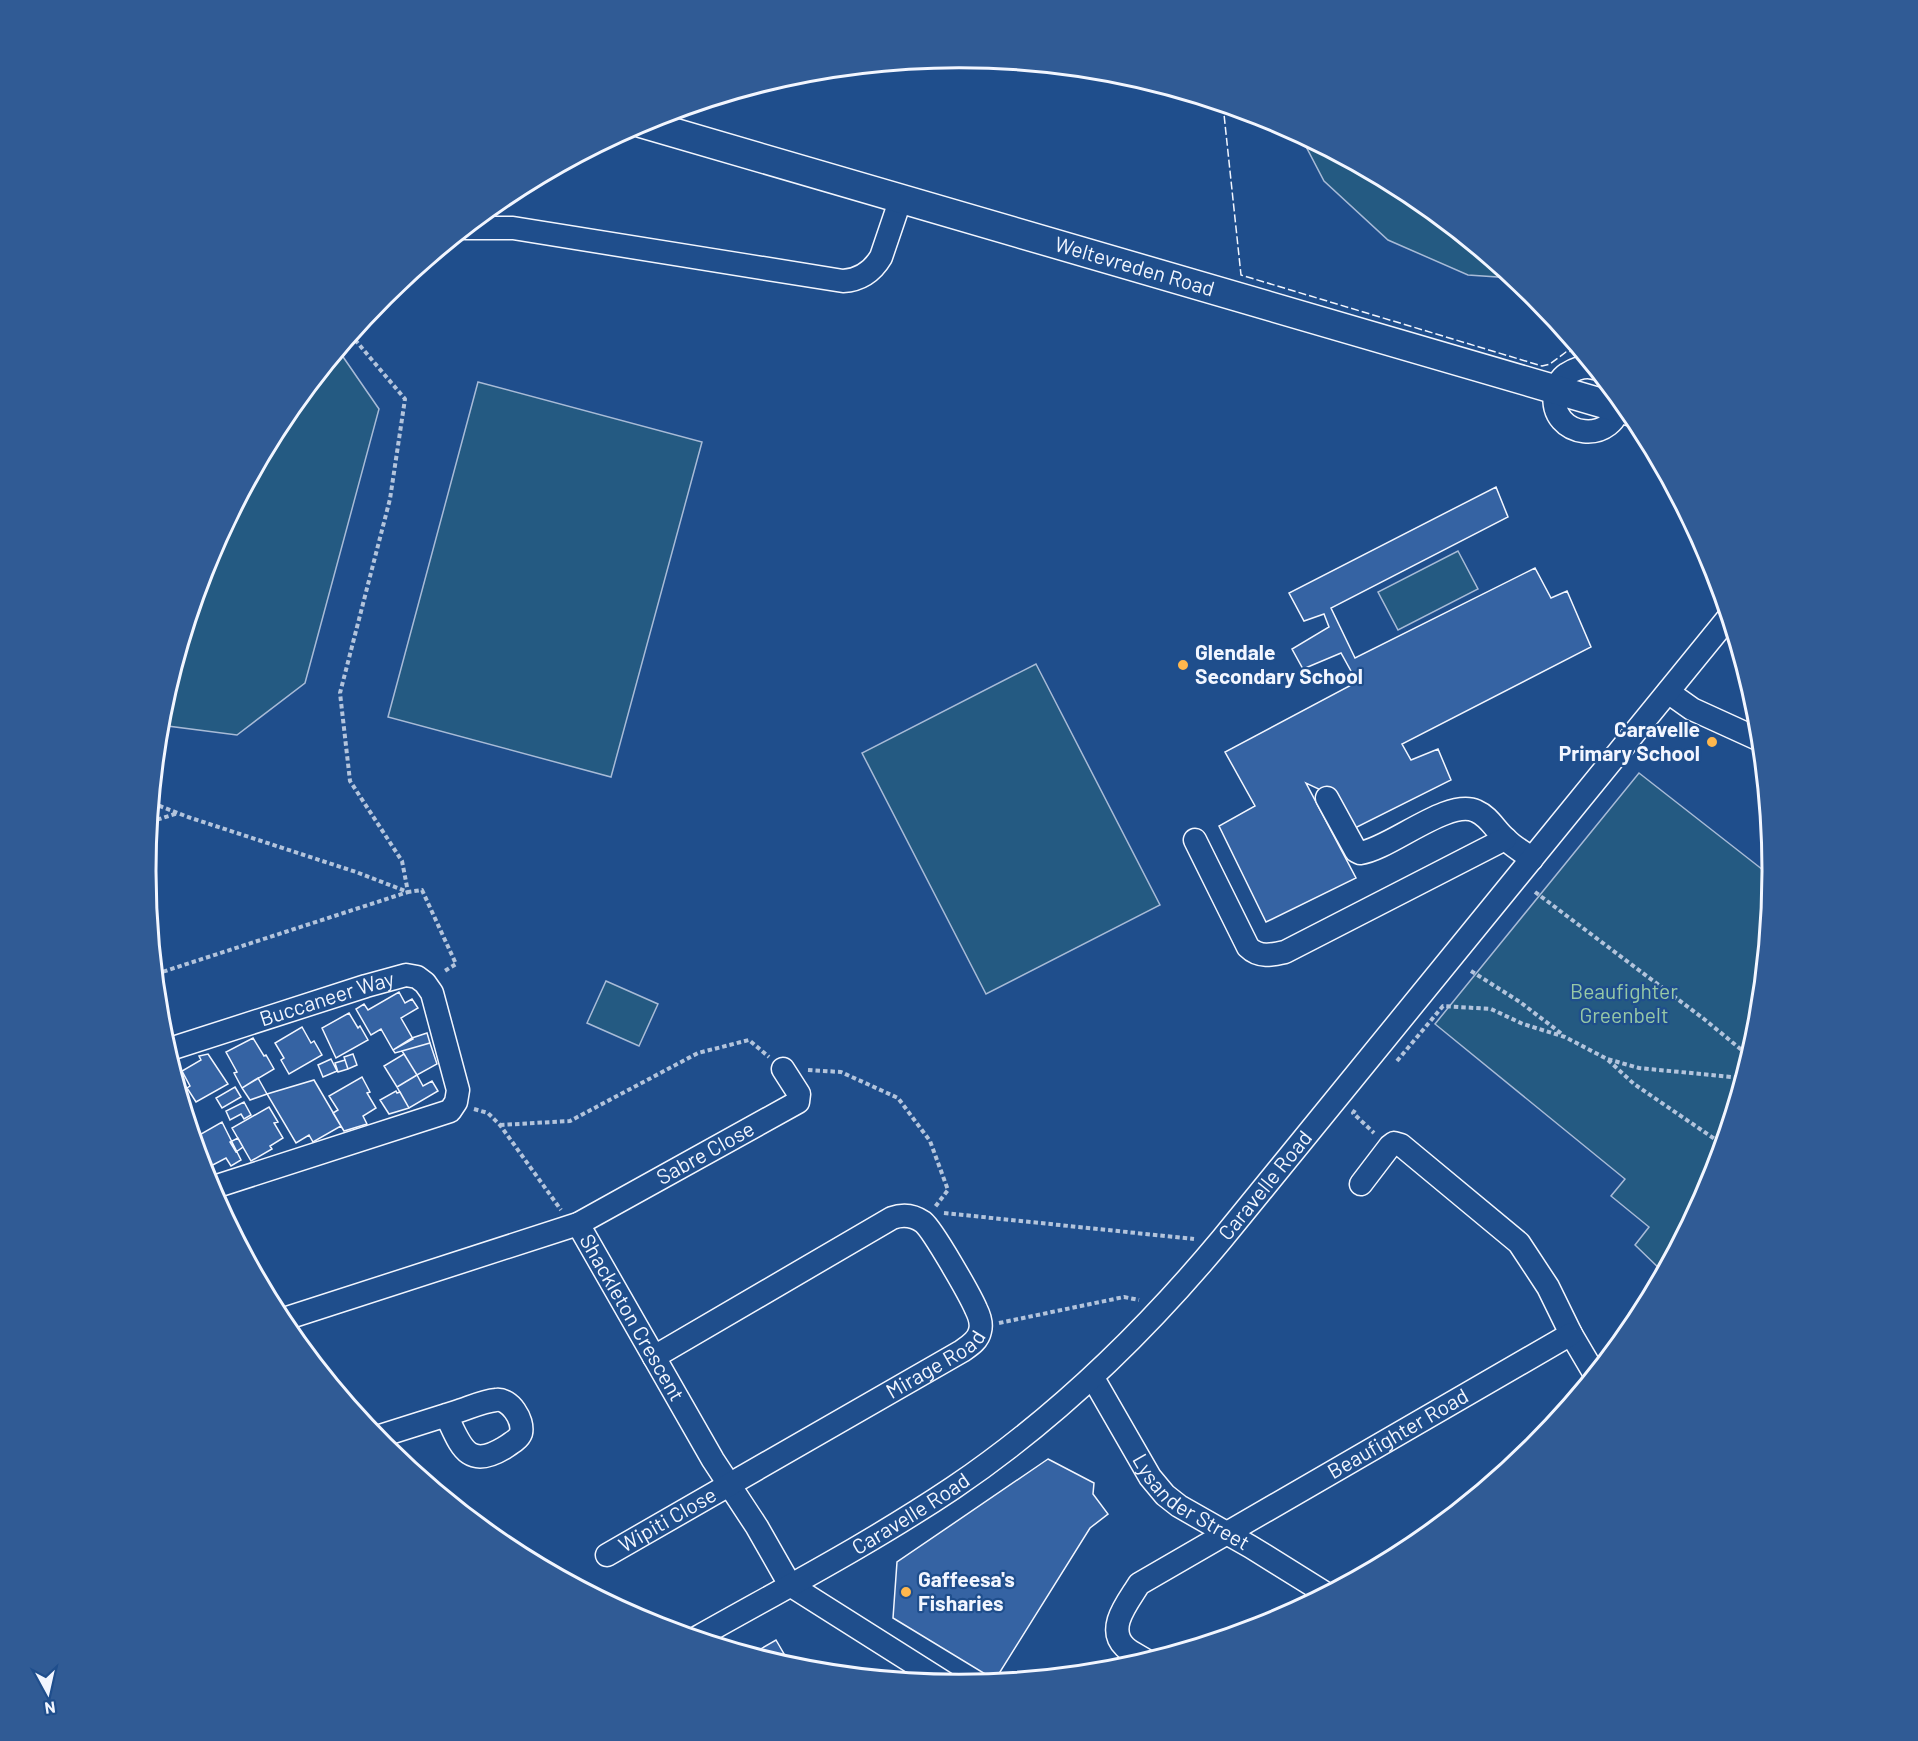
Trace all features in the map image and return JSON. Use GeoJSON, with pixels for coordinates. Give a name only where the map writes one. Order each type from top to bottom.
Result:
{"type":"FeatureCollection","features":[{"type":"Feature","properties":{"kind":"main road","name":"Weltevreden Road"},"geometry":{"type":"LineString","coordinates":[[656,127],[1555,390],[1612,403]]}},
{"type":"Feature","properties":{"kind":"street"},"geometry":{"type":"LineString","coordinates":[[477,228],[513,228],[850,281],[860,278],[881,257],[901,198]]}},
{"type":"Feature","properties":{"kind":"street"},"geometry":{"type":"LineString","coordinates":[[1555,390],[1563,376],[1575,369],[1585,368]]}},
{"type":"Feature","properties":{"kind":"street","name":"Caravelle Road"},"geometry":{"type":"LineString","coordinates":[[706,1632],[906,1518],[952,1488],[1041,1423],[1093,1378],[1186,1281],[1723,624]]}},
{"type":"Feature","properties":{"kind":"street"},"geometry":{"type":"LineString","coordinates":[[1668,692],[1692,709],[1750,736]]}},
{"type":"Feature","properties":{"kind":"street"},"geometry":{"type":"LineString","coordinates":[[1327,798],[1356,851],[1360,853],[1442,814],[1459,809],[1476,811],[1497,827],[1505,839],[1532,859]]}},
{"type":"Feature","properties":{"kind":"street"},"geometry":{"type":"LineString","coordinates":[[1195,840],[1248,947],[1260,955],[1270,956],[1285,952],[1505,839]]}},
{"type":"Feature","properties":{"kind":"street","name":"Buccaneer Way"},"geometry":{"type":"LineString","coordinates":[[176,1047],[366,986],[406,975],[417,977],[432,993],[458,1090],[456,1102]]}},
{"type":"Feature","properties":{"kind":"street","name":"Sabre Close"},"geometry":{"type":"LineString","coordinates":[[574,1225],[798,1102],[800,1094],[783,1069]]}},
{"type":"Feature","properties":{"kind":"street"},"geometry":{"type":"LineString","coordinates":[[220,1185],[444,1114],[450,1111],[456,1102]]}},
{"type":"Feature","properties":{"kind":"street"},"geometry":{"type":"LineString","coordinates":[[1360,1185],[1390,1146],[1394,1143],[1401,1145],[1519,1243],[1548,1287],[1590,1366]]}},
{"type":"Feature","properties":{"kind":"street","name":"Mirage Road"},"geometry":{"type":"LineString","coordinates":[[654,1356],[892,1218],[904,1215],[914,1217],[927,1227],[964,1287],[976,1308],[981,1325],[975,1341],[962,1351],[729,1484]]}},
{"type":"Feature","properties":{"kind":"street","name":"Shackleton Crescent"},"geometry":{"type":"LineString","coordinates":[[291,1317],[574,1225],[790,1585]]}},
{"type":"Feature","properties":{"kind":"street","name":"Beaufighter Road"},"geometry":{"type":"LineString","coordinates":[[1135,1654],[1124,1647],[1117,1634],[1119,1619],[1139,1584],[1571,1334]]}},
{"type":"Feature","properties":{"kind":"street","name":"Lysander Street"},"geometry":{"type":"LineString","coordinates":[[1093,1378],[1140,1462],[1157,1487],[1179,1506],[1226,1532],[1318,1589]]}},
{"type":"Feature","properties":{"kind":"street"},"geometry":{"type":"LineString","coordinates":[[387,1434],[446,1415]]}},
{"type":"Feature","properties":{"kind":"street","name":"Wipiti Close"},"geometry":{"type":"LineString","coordinates":[[607,1554],[729,1484]]}},
{"type":"Feature","properties":{"kind":"street"},"geometry":{"type":"LineString","coordinates":[[790,1585],[929,1673]]}},
{"type":"Feature","properties":{"kind":"path"},"geometry":{"type":"LineString","coordinates":[[356,340],[405,399],[390,500],[340,693],[350,781],[402,861],[408,892]]}},
{"type":"Feature","properties":{"kind":"path"},"geometry":{"type":"LineString","coordinates":[[159,805],[408,892]]}},
{"type":"Feature","properties":{"kind":"path"},"geometry":{"type":"LineString","coordinates":[[158,819],[178,813]]}},
{"type":"Feature","properties":{"kind":"path"},"geometry":{"type":"LineString","coordinates":[[163,972],[408,892],[422,890],[456,964],[425,983]]}},
{"type":"Feature","properties":{"kind":"path"},"geometry":{"type":"LineString","coordinates":[[1535,892],[1742,1050]]}},
{"type":"Feature","properties":{"kind":"path"},"geometry":{"type":"LineString","coordinates":[[1471,970],[1520,1002],[1565,1037],[1607,1059],[1639,1068],[1735,1077]]}},
{"type":"Feature","properties":{"kind":"path"},"geometry":{"type":"LineString","coordinates":[[1443,1006],[1491,1009],[1523,1024],[1565,1037]]}},
{"type":"Feature","properties":{"kind":"path"},"geometry":{"type":"LineString","coordinates":[[500,1125],[570,1121],[698,1053],[748,1040],[783,1069],[841,1072],[898,1098],[930,1141],[948,1190],[931,1212],[1194,1239]]}},
{"type":"Feature","properties":{"kind":"path"},"geometry":{"type":"LineString","coordinates":[[1607,1059],[1634,1084],[1715,1139]]}},
{"type":"Feature","properties":{"kind":"path"},"geometry":{"type":"LineString","coordinates":[[456,1102],[488,1113],[500,1125],[574,1225]]}},
{"type":"Feature","properties":{"kind":"path"},"geometry":{"type":"LineString","coordinates":[[1353,1113],[1374,1133]]}},
{"type":"Feature","properties":{"kind":"path"},"geometry":{"type":"LineString","coordinates":[[981,1325],[1002,1323],[1124,1297],[1139,1300]]}},
{"type":"Feature","properties":{"kind":"green space"},"geometry":{"type":"Polygon","coordinates":[[[1306,146],[1361,175],[1405,203],[1448,233],[1499,277],[1468,275],[1388,240],[1324,181],[1306,146]]]}},
{"type":"Feature","properties":{"kind":"green space"},"geometry":{"type":"Polygon","coordinates":[[[343,356],[379,409],[305,683],[237,735],[169,726],[183,663],[217,563],[239,515],[291,424],[343,356]]]}},
{"type":"Feature","properties":{"kind":"green space"},"geometry":{"type":"Polygon","coordinates":[[[478,382],[702,442],[611,777],[388,717],[478,382]]]}},
{"type":"Feature","properties":{"kind":"green space"},"geometry":{"type":"Polygon","coordinates":[[[1458,551],[1478,589],[1398,630],[1378,592],[1458,551]]]}},
{"type":"Feature","properties":{"kind":"green space"},"geometry":{"type":"Polygon","coordinates":[[[1036,664],[1160,905],[986,994],[862,753],[1036,664]]]}},
{"type":"Feature","properties":{"kind":"green space","name":"Beaufighter Greenbelt"},"geometry":{"type":"Polygon","coordinates":[[[1639,773],[1762,869],[1755,975],[1747,1027],[1735,1078],[1701,1178],[1657,1266],[1635,1245],[1649,1227],[1611,1196],[1625,1179],[1435,1024],[1639,773]]]}},
{"type":"Feature","properties":{"kind":"green space"},"geometry":{"type":"Polygon","coordinates":[[[606,981],[658,1004],[639,1046],[587,1023],[606,981]]]}},
{"type":"Feature","properties":{"kind":"building"},"geometry":{"type":"Polygon","coordinates":[[[1496,487],[1508,517],[1331,608],[1355,658],[1535,568],[1551,598],[1567,591],[1591,647],[1402,744],[1411,760],[1438,749],[1451,780],[1353,829],[1336,797],[1306,783],[1356,878],[1266,922],[1219,826],[1255,806],[1225,752],[1357,682],[1341,653],[1303,669],[1292,649],[1329,627],[1324,614],[1304,621],[1289,593],[1496,487]]]}},
{"type":"Feature","properties":{"kind":"building"},"geometry":{"type":"Polygon","coordinates":[[[399,992],[405,1003],[412,999],[418,1008],[401,1018],[413,1039],[393,1050],[381,1029],[371,1035],[356,1009],[364,1004],[368,1010],[399,992]]]}},
{"type":"Feature","properties":{"kind":"building"},"geometry":{"type":"Polygon","coordinates":[[[349,1013],[368,1040],[336,1058],[322,1028],[349,1013]]]}},
{"type":"Feature","properties":{"kind":"building"},"geometry":{"type":"Polygon","coordinates":[[[302,1027],[311,1043],[314,1041],[322,1055],[289,1074],[281,1060],[284,1058],[275,1043],[302,1027]]]}},
{"type":"Feature","properties":{"kind":"building"},"geometry":{"type":"Polygon","coordinates":[[[427,1033],[430,1043],[395,1053],[393,1050],[412,1038],[427,1033]]]}},
{"type":"Feature","properties":{"kind":"building"},"geometry":{"type":"Polygon","coordinates":[[[253,1038],[274,1069],[242,1088],[234,1073],[237,1072],[226,1052],[253,1038]]]}},
{"type":"Feature","properties":{"kind":"building"},"geometry":{"type":"Polygon","coordinates":[[[430,1043],[437,1064],[417,1075],[402,1051],[430,1043]]]}},
{"type":"Feature","properties":{"kind":"building"},"geometry":{"type":"Polygon","coordinates":[[[208,1054],[228,1084],[196,1102],[187,1088],[190,1086],[182,1071],[201,1060],[199,1056],[208,1054]]]}},
{"type":"Feature","properties":{"kind":"building"},"geometry":{"type":"Polygon","coordinates":[[[353,1054],[357,1065],[348,1069],[344,1057],[353,1054]]]}},
{"type":"Feature","properties":{"kind":"building"},"geometry":{"type":"Polygon","coordinates":[[[404,1054],[417,1075],[397,1087],[384,1066],[404,1054]]]}},
{"type":"Feature","properties":{"kind":"building"},"geometry":{"type":"Polygon","coordinates":[[[331,1059],[337,1071],[323,1077],[318,1065],[331,1059]]]}},
{"type":"Feature","properties":{"kind":"building"},"geometry":{"type":"Polygon","coordinates":[[[345,1060],[348,1069],[338,1072],[335,1063],[345,1060]]]}},
{"type":"Feature","properties":{"kind":"building"},"geometry":{"type":"Polygon","coordinates":[[[417,1075],[423,1086],[432,1081],[438,1091],[409,1108],[397,1087],[417,1075]]]}},
{"type":"Feature","properties":{"kind":"building"},"geometry":{"type":"Polygon","coordinates":[[[362,1077],[370,1092],[367,1093],[376,1108],[363,1116],[367,1124],[344,1131],[333,1113],[338,1110],[329,1096],[362,1077]]]}},
{"type":"Feature","properties":{"kind":"building"},"geometry":{"type":"Polygon","coordinates":[[[258,1078],[267,1094],[250,1100],[242,1088],[258,1078]]]}},
{"type":"Feature","properties":{"kind":"building"},"geometry":{"type":"Polygon","coordinates":[[[314,1080],[341,1126],[313,1142],[309,1135],[296,1143],[267,1094],[314,1080]]]}},
{"type":"Feature","properties":{"kind":"building"},"geometry":{"type":"Polygon","coordinates":[[[235,1087],[241,1097],[222,1108],[216,1098],[235,1087]]]}},
{"type":"Feature","properties":{"kind":"building"},"geometry":{"type":"Polygon","coordinates":[[[396,1091],[400,1092],[409,1108],[389,1114],[380,1100],[396,1091]]]}},
{"type":"Feature","properties":{"kind":"building"},"geometry":{"type":"Polygon","coordinates":[[[244,1102],[251,1115],[244,1119],[241,1114],[230,1120],[226,1111],[244,1102]]]}},
{"type":"Feature","properties":{"kind":"building"},"geometry":{"type":"Polygon","coordinates":[[[269,1107],[278,1122],[274,1123],[283,1138],[270,1146],[272,1149],[251,1161],[232,1128],[269,1107]]]}},
{"type":"Feature","properties":{"kind":"building"},"geometry":{"type":"Polygon","coordinates":[[[222,1122],[241,1160],[231,1166],[226,1158],[212,1165],[201,1134],[222,1122]]]}},
{"type":"Feature","properties":{"kind":"building"},"geometry":{"type":"Polygon","coordinates":[[[238,1138],[243,1147],[236,1152],[230,1142],[238,1138]]]}},
{"type":"Feature","properties":{"kind":"building"},"geometry":{"type":"Polygon","coordinates":[[[1048,1459],[1094,1483],[1093,1494],[1108,1514],[1090,1528],[1000,1672],[984,1673],[893,1618],[897,1562],[1048,1459]]]}},
{"type":"Feature","properties":{"kind":"building"},"geometry":{"type":"Polygon","coordinates":[[[776,1640],[784,1654],[761,1648],[776,1640]]]}},
{"type":"Feature","properties":{"kind":"fence"},"geometry":{"type":"LineString","coordinates":[[1224,113],[1241,275],[1542,366],[1550,364],[1566,352],[1571,351]]}},
{"type":"Feature","properties":{"kind":"place","name":"Glendale Secondary School"},"geometry":{"type":"Point","coordinates":[1183,665]}},
{"type":"Feature","properties":{"kind":"place","name":"Caravelle Primary School"},"geometry":{"type":"Point","coordinates":[1712,742]}},
{"type":"Feature","properties":{"kind":"place","name":"Gaffeesa's Fisharies"},"geometry":{"type":"Point","coordinates":[906,1592]}}]}
